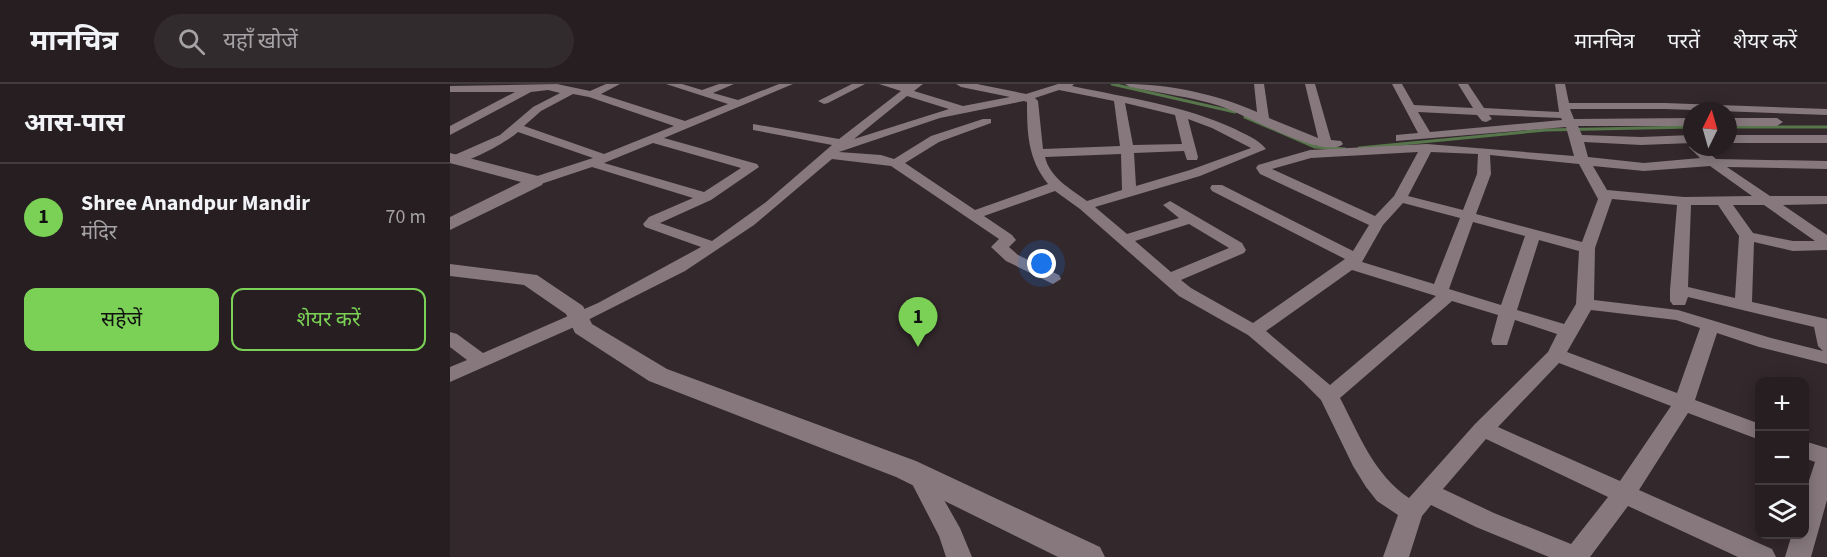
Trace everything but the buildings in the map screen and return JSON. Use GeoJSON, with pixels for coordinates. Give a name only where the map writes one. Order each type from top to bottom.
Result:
{"type":"FeatureCollection","features":[{"type":"Feature","properties":{"kind":"street"},"geometry":{"type":"LineString","coordinates":[[591,94],[615,84]]}},
{"type":"Feature","properties":{"kind":"street"},"geometry":{"type":"LineString","coordinates":[[671,84],[739,104]]}},
{"type":"Feature","properties":{"kind":"street"},"geometry":{"type":"LineString","coordinates":[[703,93],[729,84]]}},
{"type":"Feature","properties":{"kind":"street"},"geometry":{"type":"LineString","coordinates":[[450,223],[536,181],[654,139],[788,84]]}},
{"type":"Feature","properties":{"kind":"street"},"geometry":{"type":"LineString","coordinates":[[824,101],[860,84]]}},
{"type":"Feature","properties":{"kind":"street"},"geometry":{"type":"LineString","coordinates":[[884,84],[910,89],[961,109]]}},
{"type":"Feature","properties":{"kind":"street"},"geometry":{"type":"LineString","coordinates":[[961,84],[1026,97],[1033,104],[1033,127],[1038,153],[1046,173],[1057,186],[1085,206],[1168,279],[1214,310],[1254,332],[1310,376],[1329,396],[1364,466],[1385,494],[1485,520],[1576,557],[1624,494],[1683,404],[1711,324]]}},
{"type":"Feature","properties":{"kind":"street"},"geometry":{"type":"LineString","coordinates":[[1130,84],[1224,104],[1263,118],[1308,139],[1326,144],[1426,142],[1484,151],[1644,167],[1712,162],[1827,165]]}},
{"type":"Feature","properties":{"kind":"street"},"geometry":{"type":"LineString","coordinates":[[1171,84],[1196,89]]}},
{"type":"Feature","properties":{"kind":"street"},"geometry":{"type":"LineString","coordinates":[[1259,84],[1263,118]]}},
{"type":"Feature","properties":{"kind":"street"},"geometry":{"type":"LineString","coordinates":[[1310,84],[1326,144]]}},
{"type":"Feature","properties":{"kind":"street"},"geometry":{"type":"LineString","coordinates":[[1397,84],[1426,142]]}},
{"type":"Feature","properties":{"kind":"street"},"geometry":{"type":"LineString","coordinates":[[1463,84],[1494,130]]}},
{"type":"Feature","properties":{"kind":"street"},"geometry":{"type":"LineString","coordinates":[[1396,557],[1399,543],[1419,502],[1483,429],[1556,355],[1585,304],[1587,248],[1605,203],[1604,194],[1579,153],[1560,84]]}},
{"type":"Feature","properties":{"kind":"street"},"geometry":{"type":"LineString","coordinates":[[450,89],[529,90],[551,86],[591,94],[684,125]]}},
{"type":"Feature","properties":{"kind":"street"},"geometry":{"type":"LineString","coordinates":[[836,149],[961,109],[1026,97],[1064,86],[1180,112],[1219,126],[1260,149],[1195,173],[1085,206]]}},
{"type":"Feature","properties":{"kind":"street"},"geometry":{"type":"LineString","coordinates":[[450,375],[515,349],[578,319],[689,261],[748,223],[836,149],[871,116],[910,89]]}},
{"type":"Feature","properties":{"kind":"street"},"geometry":{"type":"LineString","coordinates":[[450,131],[529,90]]}},
{"type":"Feature","properties":{"kind":"street"},"geometry":{"type":"LineString","coordinates":[[452,159],[504,138],[537,109],[573,90]]}},
{"type":"Feature","properties":{"kind":"street"},"geometry":{"type":"LineString","coordinates":[[1119,100],[1127,148],[1129,194]]}},
{"type":"Feature","properties":{"kind":"street"},"geometry":{"type":"LineString","coordinates":[[1571,124],[1673,106],[1827,112]]}},
{"type":"Feature","properties":{"kind":"street"},"geometry":{"type":"LineString","coordinates":[[1410,108],[1481,111],[1571,124],[1641,141],[1683,140]]}},
{"type":"Feature","properties":{"kind":"street"},"geometry":{"type":"LineString","coordinates":[[1180,112],[1195,173]]}},
{"type":"Feature","properties":{"kind":"street"},"geometry":{"type":"LineString","coordinates":[[896,163],[935,139],[987,121]]}},
{"type":"Feature","properties":{"kind":"street"},"geometry":{"type":"LineString","coordinates":[[1377,223],[1263,168],[1310,154],[1426,142],[1494,130],[1571,124],[1683,122]]}},
{"type":"Feature","properties":{"kind":"street"},"geometry":{"type":"LineString","coordinates":[[1737,122],[1827,123]]}},
{"type":"Feature","properties":{"kind":"street"},"geometry":{"type":"LineString","coordinates":[[757,127],[896,163],[1007,238],[1008,240],[998,246],[1001,250],[1053,279]]}},
{"type":"Feature","properties":{"kind":"street"},"geometry":{"type":"LineString","coordinates":[[517,128],[598,160],[705,197]]}},
{"type":"Feature","properties":{"kind":"street"},"geometry":{"type":"LineString","coordinates":[[1737,131],[1827,131]]}},
{"type":"Feature","properties":{"kind":"street"},"geometry":{"type":"LineString","coordinates":[[654,139],[752,167],[705,197],[654,220],[650,224],[712,246]]}},
{"type":"Feature","properties":{"kind":"street"},"geometry":{"type":"LineString","coordinates":[[1737,139],[1827,139]]}},
{"type":"Feature","properties":{"kind":"street"},"geometry":{"type":"LineString","coordinates":[[1254,332],[1353,261],[1377,223],[1400,198],[1426,142]]}},
{"type":"Feature","properties":{"kind":"street"},"geometry":{"type":"LineString","coordinates":[[1038,153],[1190,147]]}},
{"type":"Feature","properties":{"kind":"street"},"geometry":{"type":"LineString","coordinates":[[1329,396],[1443,293],[1484,174],[1484,151]]}},
{"type":"Feature","properties":{"kind":"street"},"geometry":{"type":"LineString","coordinates":[[1706,156],[1827,244]]}},
{"type":"Feature","properties":{"kind":"street"},"geometry":{"type":"LineString","coordinates":[[452,159],[536,181]]}},
{"type":"Feature","properties":{"kind":"street"},"geometry":{"type":"LineString","coordinates":[[973,215],[1057,186]]}},
{"type":"Feature","properties":{"kind":"street"},"geometry":{"type":"LineString","coordinates":[[1217,188],[1353,261],[1507,314],[1568,331]]}},
{"type":"Feature","properties":{"kind":"street"},"geometry":{"type":"LineString","coordinates":[[1604,194],[1684,201],[1762,198],[1827,200]]}},
{"type":"Feature","properties":{"kind":"street"},"geometry":{"type":"LineString","coordinates":[[1400,198],[1587,248]]}},
{"type":"Feature","properties":{"kind":"street"},"geometry":{"type":"LineString","coordinates":[[1720,200],[1735,216],[1747,236],[1743,305]]}},
{"type":"Feature","properties":{"kind":"street"},"geometry":{"type":"LineString","coordinates":[[1678,315],[1684,201]]}},
{"type":"Feature","properties":{"kind":"street"},"geometry":{"type":"LineString","coordinates":[[1168,279],[1238,250],[1236,246],[1170,204]]}},
{"type":"Feature","properties":{"kind":"street"},"geometry":{"type":"LineString","coordinates":[[1123,240],[1191,219]]}},
{"type":"Feature","properties":{"kind":"street"},"geometry":{"type":"LineString","coordinates":[[1500,341],[1534,234]]}},
{"type":"Feature","properties":{"kind":"street"},"geometry":{"type":"LineString","coordinates":[[1747,236],[1793,246],[1827,244]]}},
{"type":"Feature","properties":{"kind":"street"},"geometry":{"type":"LineString","coordinates":[[450,270],[530,279],[575,311],[583,328],[658,375],[919,476],[1089,557]]}},
{"type":"Feature","properties":{"kind":"street"},"geometry":{"type":"LineString","coordinates":[[1679,290],[1824,325],[1827,346]]}},
{"type":"Feature","properties":{"kind":"street"},"geometry":{"type":"LineString","coordinates":[[1585,304],[1678,315],[1766,343],[1827,358]]}},
{"type":"Feature","properties":{"kind":"street"},"geometry":{"type":"LineString","coordinates":[[450,338],[481,361]]}},
{"type":"Feature","properties":{"kind":"street"},"geometry":{"type":"LineString","coordinates":[[1556,355],[1757,431]]}},
{"type":"Feature","properties":{"kind":"street"},"geometry":{"type":"LineString","coordinates":[[1483,429],[1763,557]]}},
{"type":"Feature","properties":{"kind":"street"},"geometry":{"type":"LineString","coordinates":[[1798,557],[1827,459],[1809,451]]}},
{"type":"Feature","properties":{"kind":"street"},"geometry":{"type":"LineString","coordinates":[[919,476],[951,535],[959,557]]}},
{"type":"Feature","properties":{"kind":"waterway"},"geometry":{"type":"LineString","coordinates":[[1112,84],[1235,112]]}},
{"type":"Feature","properties":{"kind":"waterway"},"geometry":{"type":"LineString","coordinates":[[1245,117],[1315,147],[1345,149]]}},
{"type":"Feature","properties":{"kind":"waterway"},"geometry":{"type":"LineString","coordinates":[[1359,148],[1546,130],[1683,127]]}},
{"type":"Feature","properties":{"kind":"waterway"},"geometry":{"type":"LineString","coordinates":[[1737,127],[1827,127]]}},
{"type":"Feature","properties":{"kind":"place","name":"Shree Anandpur Mandir"},"geometry":{"type":"Point","coordinates":[918,347]}}]}
